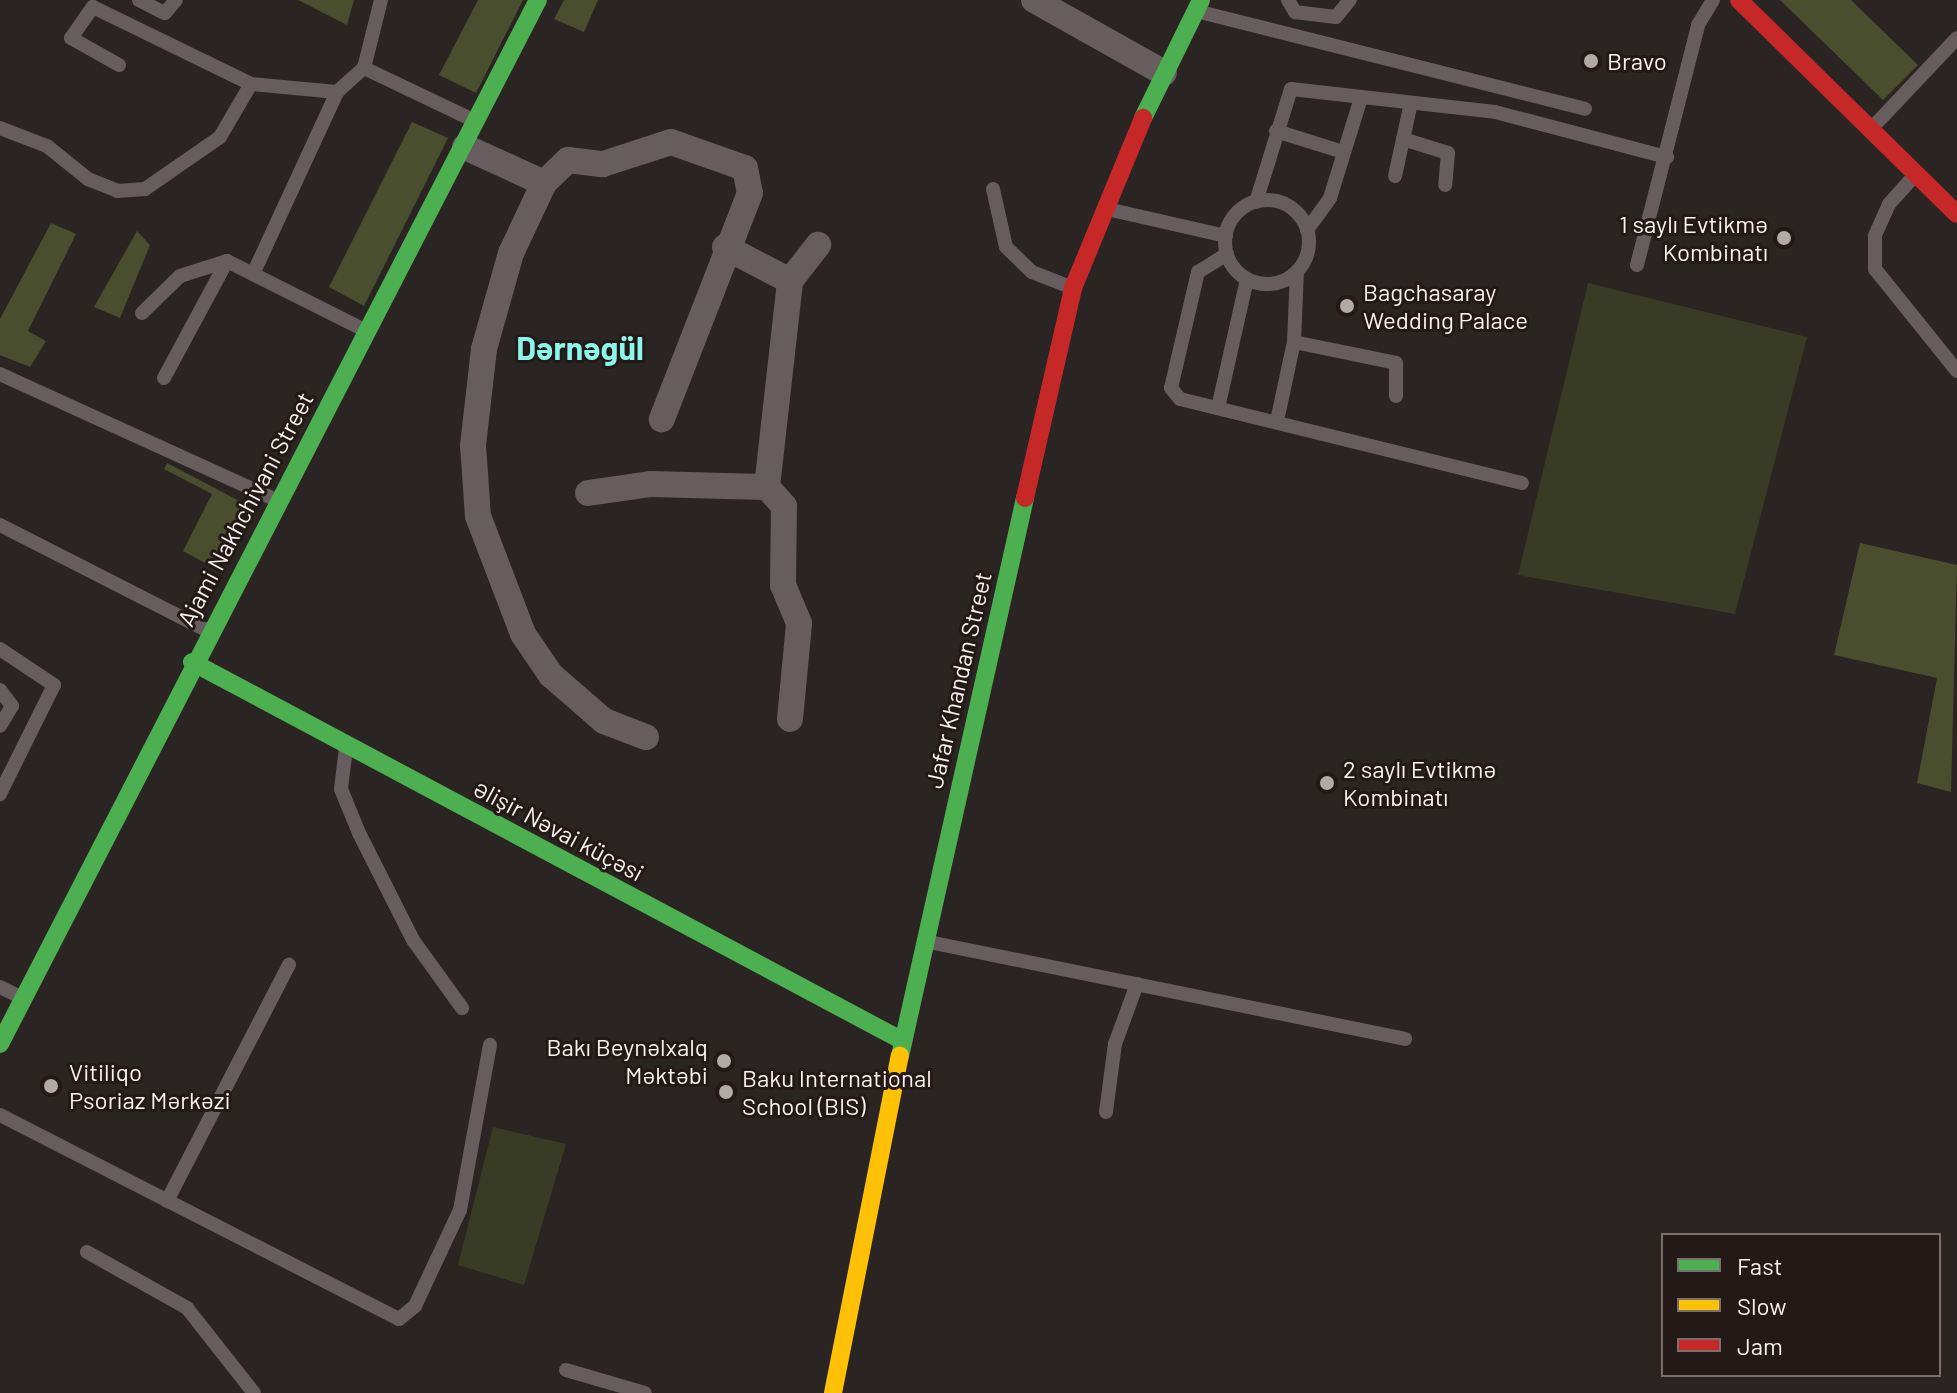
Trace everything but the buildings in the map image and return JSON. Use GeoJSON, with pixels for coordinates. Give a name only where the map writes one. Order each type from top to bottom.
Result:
{"type":"FeatureCollection","features":[{"type":"Feature","properties":{"kind":"street","name":"Ajami Nakhchivani Street"},"geometry":{"type":"LineString","coordinates":[[0,1044],[192,662],[465,147],[538,0]]}},
{"type":"Feature","properties":{"kind":"street"},"geometry":{"type":"LineString","coordinates":[[1739,0],[1957,214]]}},
{"type":"Feature","properties":{"kind":"street"},"geometry":{"type":"LineString","coordinates":[[1047,3],[1164,73]]}},
{"type":"Feature","properties":{"kind":"street","name":"Jafar Khandan Street"},"geometry":{"type":"LineString","coordinates":[[833,1393],[924,941],[1073,288],[1103,208],[1164,73],[1199,5]]}},
{"type":"Feature","properties":{"kind":"street"},"geometry":{"type":"LineString","coordinates":[[646,737],[604,721],[551,675],[523,634],[478,516],[473,445],[484,349],[511,253],[544,183],[568,160],[603,164],[671,142],[745,168],[750,193],[725,247],[662,419]]}},
{"type":"Feature","properties":{"kind":"street"},"geometry":{"type":"LineString","coordinates":[[465,147],[544,183]]}},
{"type":"Feature","properties":{"kind":"street"},"geometry":{"type":"LineString","coordinates":[[767,487],[790,281],[818,245]]}},
{"type":"Feature","properties":{"kind":"street"},"geometry":{"type":"LineString","coordinates":[[725,247],[790,281]]}},
{"type":"Feature","properties":{"kind":"street"},"geometry":{"type":"LineString","coordinates":[[588,493],[651,484],[767,487],[784,506],[783,585],[799,623],[790,719]]}},
{"type":"Feature","properties":{"kind":"street","name":"Əlişir Nəvai küçəsi"},"geometry":{"type":"LineString","coordinates":[[192,662],[903,1041]]}},
{"type":"Feature","properties":{"kind":"lane"},"geometry":{"type":"LineString","coordinates":[[139,0],[165,13],[176,0]]}},
{"type":"Feature","properties":{"kind":"lane"},"geometry":{"type":"LineString","coordinates":[[253,274],[337,92],[364,68],[381,0]]}},
{"type":"Feature","properties":{"kind":"lane"},"geometry":{"type":"LineString","coordinates":[[1288,0],[1295,12],[1336,17],[1350,0]]}},
{"type":"Feature","properties":{"kind":"lane"},"geometry":{"type":"LineString","coordinates":[[1637,265],[1667,157],[1698,25],[1713,0]]}},
{"type":"Feature","properties":{"kind":"lane"},"geometry":{"type":"LineString","coordinates":[[1199,5],[1585,109]]}},
{"type":"Feature","properties":{"kind":"lane"},"geometry":{"type":"LineString","coordinates":[[119,65],[71,38],[93,7],[251,84],[337,92]]}},
{"type":"Feature","properties":{"kind":"lane"},"geometry":{"type":"LineString","coordinates":[[1871,129],[1957,38]]}},
{"type":"Feature","properties":{"kind":"lane"},"geometry":{"type":"LineString","coordinates":[[364,68],[477,122]]}},
{"type":"Feature","properties":{"kind":"lane"},"geometry":{"type":"LineString","coordinates":[[0,128],[47,146],[88,179],[117,191],[145,189],[220,137],[251,84]]}},
{"type":"Feature","properties":{"kind":"lane"},"geometry":{"type":"LineString","coordinates":[[1256,202],[1291,89],[1410,107],[1495,112],[1667,157]]}},
{"type":"Feature","properties":{"kind":"lane"},"geometry":{"type":"LineString","coordinates":[[1277,421],[1294,342],[1297,271],[1307,230],[1330,198],[1360,101]]}},
{"type":"Feature","properties":{"kind":"lane"},"geometry":{"type":"LineString","coordinates":[[1395,176],[1410,107]]}},
{"type":"Feature","properties":{"kind":"lane"},"geometry":{"type":"LineString","coordinates":[[1276,131],[1343,152]]}},
{"type":"Feature","properties":{"kind":"lane"},"geometry":{"type":"LineString","coordinates":[[1403,139],[1448,153],[1445,185]]}},
{"type":"Feature","properties":{"kind":"lane"},"geometry":{"type":"LineString","coordinates":[[1916,174],[1889,204],[1875,236],[1875,269],[1957,371]]}},
{"type":"Feature","properties":{"kind":"lane"},"geometry":{"type":"LineString","coordinates":[[993,189],[1006,247],[1032,272],[1073,288]]}},
{"type":"Feature","properties":{"kind":"lane"},"geometry":{"type":"LineString","coordinates":[[1297,271],[1279,282],[1247,279],[1227,254],[1226,236],[1237,213],[1256,202],[1287,205],[1307,230]]}},
{"type":"Feature","properties":{"kind":"lane"},"geometry":{"type":"LineString","coordinates":[[1103,208],[1226,236]]}},
{"type":"Feature","properties":{"kind":"lane"},"geometry":{"type":"LineString","coordinates":[[1227,254],[1198,272],[1171,388],[1180,399],[1522,483]]}},
{"type":"Feature","properties":{"kind":"lane"},"geometry":{"type":"LineString","coordinates":[[164,378],[227,261]]}},
{"type":"Feature","properties":{"kind":"lane"},"geometry":{"type":"LineString","coordinates":[[142,313],[180,276],[227,261],[366,331]]}},
{"type":"Feature","properties":{"kind":"lane"},"geometry":{"type":"LineString","coordinates":[[1218,408],[1247,279]]}},
{"type":"Feature","properties":{"kind":"lane"},"geometry":{"type":"LineString","coordinates":[[1294,342],[1396,363],[1396,396]]}},
{"type":"Feature","properties":{"kind":"lane"},"geometry":{"type":"LineString","coordinates":[[0,374],[276,500]]}},
{"type":"Feature","properties":{"kind":"lane"},"geometry":{"type":"LineString","coordinates":[[0,525],[208,631]]}},
{"type":"Feature","properties":{"kind":"lane"},"geometry":{"type":"LineString","coordinates":[[0,649],[54,685],[0,794]]}},
{"type":"Feature","properties":{"kind":"lane"},"geometry":{"type":"LineString","coordinates":[[0,690],[12,706],[0,726]]}},
{"type":"Feature","properties":{"kind":"lane"},"geometry":{"type":"LineString","coordinates":[[347,744],[341,789],[347,807],[413,940],[462,1008]]}},
{"type":"Feature","properties":{"kind":"lane"},"geometry":{"type":"LineString","coordinates":[[924,941],[1405,1039]]}},
{"type":"Feature","properties":{"kind":"lane"},"geometry":{"type":"LineString","coordinates":[[167,1201],[289,965]]}},
{"type":"Feature","properties":{"kind":"lane"},"geometry":{"type":"LineString","coordinates":[[1106,1112],[1115,1044],[1137,984]]}},
{"type":"Feature","properties":{"kind":"lane"},"geometry":{"type":"LineString","coordinates":[[0,987],[24,998]]}},
{"type":"Feature","properties":{"kind":"lane"},"geometry":{"type":"LineString","coordinates":[[0,1115],[389,1317],[407,1316],[460,1210],[490,1045]]}},
{"type":"Feature","properties":{"kind":"lane"},"geometry":{"type":"LineString","coordinates":[[87,1252],[187,1308],[254,1393]]}},
{"type":"Feature","properties":{"kind":"lane"},"geometry":{"type":"LineString","coordinates":[[566,1370],[645,1393]]}},
{"type":"Feature","properties":{"kind":"green space"},"geometry":{"type":"Polygon","coordinates":[[[298,0],[354,0],[347,25],[298,0]]]}},
{"type":"Feature","properties":{"kind":"green space"},"geometry":{"type":"Polygon","coordinates":[[[478,0],[523,0],[476,93],[439,75],[478,0]]]}},
{"type":"Feature","properties":{"kind":"green space"},"geometry":{"type":"Polygon","coordinates":[[[564,0],[598,0],[584,32],[554,19],[564,0]]]}},
{"type":"Feature","properties":{"kind":"green space"},"geometry":{"type":"Polygon","coordinates":[[[1780,0],[1851,0],[1918,65],[1883,100],[1780,0]]]}},
{"type":"Feature","properties":{"kind":"green space"},"geometry":{"type":"Polygon","coordinates":[[[412,122],[448,138],[364,306],[329,287],[412,122]]]}},
{"type":"Feature","properties":{"kind":"green space"},"geometry":{"type":"Polygon","coordinates":[[[51,223],[76,234],[28,331],[46,341],[30,367],[0,355],[0,319],[51,223]]]}},
{"type":"Feature","properties":{"kind":"green space"},"geometry":{"type":"Polygon","coordinates":[[[137,231],[150,245],[120,318],[94,307],[137,231]]]}},
{"type":"Feature","properties":{"kind":"green space"},"geometry":{"type":"Polygon","coordinates":[[[1588,283],[1807,337],[1735,614],[1518,575],[1588,283]]]}},
{"type":"Feature","properties":{"kind":"green space"},"geometry":{"type":"Polygon","coordinates":[[[167,463],[249,506],[216,569],[183,551],[212,494],[164,469],[167,463]]]}},
{"type":"Feature","properties":{"kind":"green space"},"geometry":{"type":"Polygon","coordinates":[[[1860,543],[1957,565],[1951,792],[1917,783],[1937,678],[1834,655],[1860,543]]]}},
{"type":"Feature","properties":{"kind":"green space"},"geometry":{"type":"Polygon","coordinates":[[[493,1127],[566,1144],[524,1285],[458,1265],[493,1127]]]}},
{"type":"Feature","properties":{"kind":"traffic: fast"},"geometry":{"type":"LineString","coordinates":[[0,1044],[538,0]]}},
{"type":"Feature","properties":{"kind":"traffic: fast"},"geometry":{"type":"LineString","coordinates":[[1143,118],[1201,0]]}},
{"type":"Feature","properties":{"kind":"traffic: fast"},"geometry":{"type":"LineString","coordinates":[[900,1056],[1025,498]]}},
{"type":"Feature","properties":{"kind":"traffic: fast"},"geometry":{"type":"LineString","coordinates":[[192,662],[903,1041]]}},
{"type":"Feature","properties":{"kind":"traffic: slow"},"geometry":{"type":"LineString","coordinates":[[833,1393],[900,1056]]}},
{"type":"Feature","properties":{"kind":"traffic: jam"},"geometry":{"type":"LineString","coordinates":[[1739,0],[1957,214]]}},
{"type":"Feature","properties":{"kind":"traffic: jam"},"geometry":{"type":"LineString","coordinates":[[1025,498],[1073,288],[1143,118]]}},
{"type":"Feature","properties":{"kind":"place","name":"Bravo"},"geometry":{"type":"Point","coordinates":[1591,61]}},
{"type":"Feature","properties":{"kind":"place","name":"1 saylı Evtikmə Kombinatı"},"geometry":{"type":"Point","coordinates":[1784,238]}},
{"type":"Feature","properties":{"kind":"place","name":"Bagchasaray Wedding Palace"},"geometry":{"type":"Point","coordinates":[1347,306]}},
{"type":"Feature","properties":{"kind":"place","name":"2 saylı Evtikmə Kombinatı"},"geometry":{"type":"Point","coordinates":[1327,783]}},
{"type":"Feature","properties":{"kind":"place","name":"Bakı Beynəlxalq Məktəbi"},"geometry":{"type":"Point","coordinates":[724,1061]}},
{"type":"Feature","properties":{"kind":"place","name":"Vitiliqo Psoriaz Mərkəzi"},"geometry":{"type":"Point","coordinates":[51,1086]}},
{"type":"Feature","properties":{"kind":"place","name":"Baku International School (BIS)"},"geometry":{"type":"Point","coordinates":[726,1092]}},
{"type":"Feature","properties":{"kind":"district","name":"Dərnəgül"},"geometry":{"type":"Point","coordinates":[580,347]}}]}
